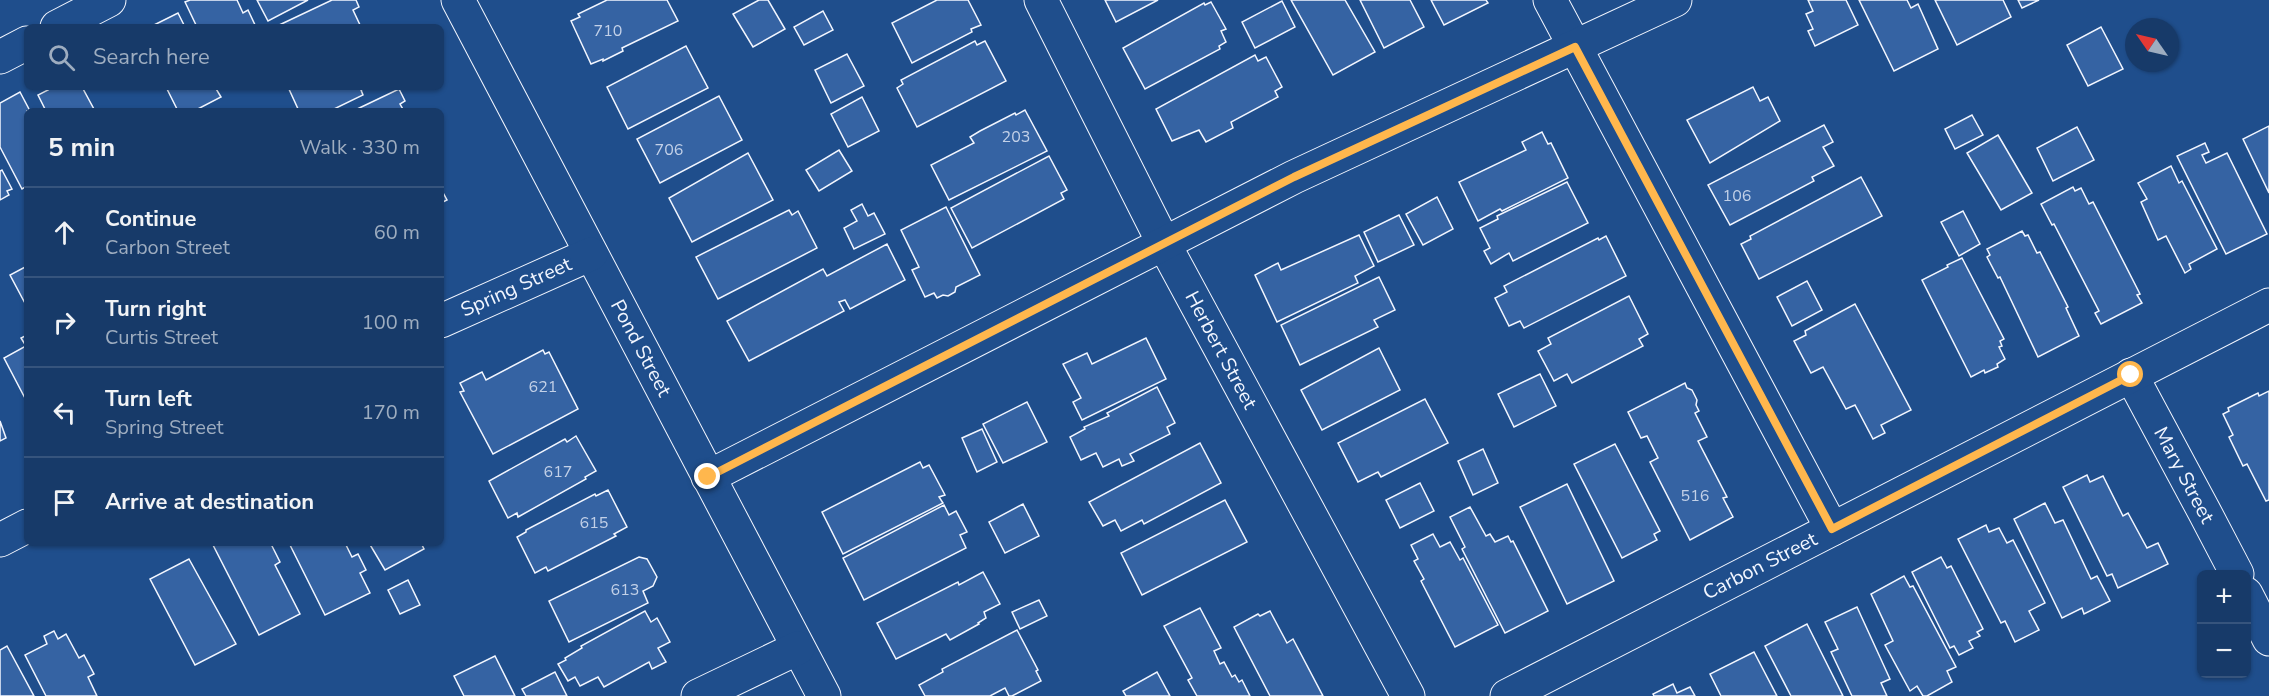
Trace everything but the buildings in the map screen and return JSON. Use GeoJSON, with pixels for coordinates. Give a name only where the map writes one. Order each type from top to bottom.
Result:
{"type":"FeatureCollection","features":[{"type":"Feature","properties":{"kind":"street"},"geometry":{"type":"LineString","coordinates":[[63,24],[109,0]]}},
{"type":"Feature","properties":{"kind":"street","name":"Pond Street"},"geometry":{"type":"LineString","coordinates":[[458,0],[824,696]]}},
{"type":"Feature","properties":{"kind":"street","name":"Herbert Street"},"geometry":{"type":"LineString","coordinates":[[1041,0],[1164,244],[1408,696]]}},
{"type":"Feature","properties":{"kind":"street"},"geometry":{"type":"LineString","coordinates":[[1550,0],[1832,529]]}},
{"type":"Feature","properties":{"kind":"street"},"geometry":{"type":"LineString","coordinates":[[708,477],[1294,177],[1675,0]]}},
{"type":"Feature","properties":{"kind":"street"},"geometry":{"type":"LineString","coordinates":[[0,57],[24,45]]}},
{"type":"Feature","properties":{"kind":"street","name":"Spring Street"},"geometry":{"type":"LineString","coordinates":[[444,320],[591,254]]}},
{"type":"Feature","properties":{"kind":"street","name":"Carbon Street"},"geometry":{"type":"LineString","coordinates":[[1507,696],[2269,305]]}},
{"type":"Feature","properties":{"kind":"street","name":"Mary Street"},"geometry":{"type":"LineString","coordinates":[[2131,375],[2234,570]]}},
{"type":"Feature","properties":{"kind":"street"},"geometry":{"type":"LineString","coordinates":[[0,540],[24,528]]}},
{"type":"Feature","properties":{"kind":"street"},"geometry":{"type":"LineString","coordinates":[[2251,602],[2269,639]]}},
{"type":"Feature","properties":{"kind":"street"},"geometry":{"type":"LineString","coordinates":[[698,696],[798,648]]}},
{"type":"Feature","properties":{"kind":"route"},"geometry":{"type":"LineString","coordinates":[[708,477],[1294,177],[1575,47],[1832,529],[2131,375]]}}]}
